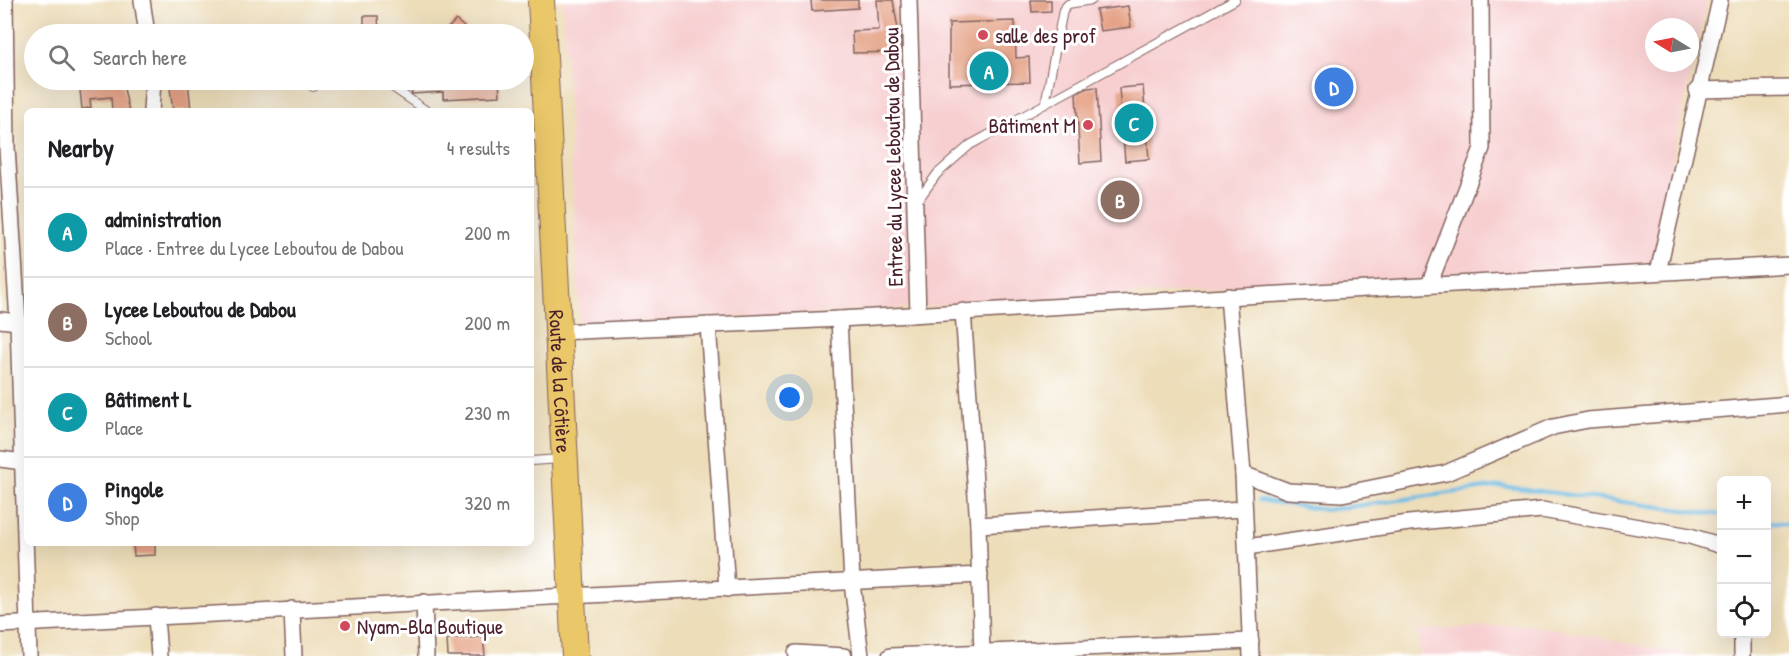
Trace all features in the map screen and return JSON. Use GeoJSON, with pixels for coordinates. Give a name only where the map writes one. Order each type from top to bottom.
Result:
{"type":"FeatureCollection","features":[{"type":"Feature","properties":{"kind":"main road","name":"Route de la Côtière"},"geometry":{"type":"LineString","coordinates":[[540,0],[540,137],[558,332],[575,656]]}},
{"type":"Feature","properties":{"kind":"street"},"geometry":{"type":"LineString","coordinates":[[6,0],[3,147],[18,322],[24,494]]}},
{"type":"Feature","properties":{"kind":"street"},"geometry":{"type":"LineString","coordinates":[[142,0],[146,24]]}},
{"type":"Feature","properties":{"kind":"street","name":"Entree du Lycee Leboutou de Dabou"},"geometry":{"type":"LineString","coordinates":[[909,0],[918,314]]}},
{"type":"Feature","properties":{"kind":"street"},"geometry":{"type":"LineString","coordinates":[[1429,285],[1482,148],[1481,0]]}},
{"type":"Feature","properties":{"kind":"street"},"geometry":{"type":"LineString","coordinates":[[1658,272],[1697,90],[1720,0]]}},
{"type":"Feature","properties":{"kind":"street"},"geometry":{"type":"LineString","coordinates":[[1697,90],[1789,88]]}},
{"type":"Feature","properties":{"kind":"street"},"geometry":{"type":"LineString","coordinates":[[151,108],[152,90]]}},
{"type":"Feature","properties":{"kind":"street"},"geometry":{"type":"LineString","coordinates":[[558,332],[839,319],[1789,265]]}},
{"type":"Feature","properties":{"kind":"street"},"geometry":{"type":"LineString","coordinates":[[890,656],[1251,649],[1243,474],[1228,296]]}},
{"type":"Feature","properties":{"kind":"street"},"geometry":{"type":"LineString","coordinates":[[963,311],[978,525],[982,653]]}},
{"type":"Feature","properties":{"kind":"street"},"geometry":{"type":"LineString","coordinates":[[839,319],[852,583],[861,656]]}},
{"type":"Feature","properties":{"kind":"street"},"geometry":{"type":"LineString","coordinates":[[0,320],[18,322]]}},
{"type":"Feature","properties":{"kind":"street"},"geometry":{"type":"LineString","coordinates":[[708,325],[727,589]]}},
{"type":"Feature","properties":{"kind":"street"},"geometry":{"type":"LineString","coordinates":[[1243,474],[1288,491],[1342,494],[1446,473],[1553,427],[1588,420],[1789,404]]}},
{"type":"Feature","properties":{"kind":"street"},"geometry":{"type":"LineString","coordinates":[[0,459],[23,462]]}},
{"type":"Feature","properties":{"kind":"street"},"geometry":{"type":"LineString","coordinates":[[978,525],[1243,510]]}},
{"type":"Feature","properties":{"kind":"street"},"geometry":{"type":"LineString","coordinates":[[1247,547],[1408,523],[1542,510],[1690,536],[1717,544]]}},
{"type":"Feature","properties":{"kind":"street"},"geometry":{"type":"LineString","coordinates":[[26,546],[29,656]]}},
{"type":"Feature","properties":{"kind":"street"},"geometry":{"type":"LineString","coordinates":[[0,625],[572,594],[727,589],[980,575]]}},
{"type":"Feature","properties":{"kind":"street"},"geometry":{"type":"LineString","coordinates":[[424,602],[426,656]]}},
{"type":"Feature","properties":{"kind":"street"},"geometry":{"type":"LineString","coordinates":[[292,609],[294,656]]}},
{"type":"Feature","properties":{"kind":"street"},"geometry":{"type":"LineString","coordinates":[[156,616],[159,656]]}},
{"type":"Feature","properties":{"kind":"street"},"geometry":{"type":"LineString","coordinates":[[1742,638],[1742,656]]}},
{"type":"Feature","properties":{"kind":"street"},"geometry":{"type":"LineString","coordinates":[[796,653],[844,656]]}},
{"type":"Feature","properties":{"kind":"lane"},"geometry":{"type":"LineString","coordinates":[[1046,104],[1063,10],[1068,4],[1092,0]]}},
{"type":"Feature","properties":{"kind":"lane"},"geometry":{"type":"LineString","coordinates":[[916,204],[937,174],[970,145],[1235,0]]}},
{"type":"Feature","properties":{"kind":"lane"},"geometry":{"type":"LineString","coordinates":[[397,90],[423,108]]}},
{"type":"Feature","properties":{"kind":"lane"},"geometry":{"type":"LineString","coordinates":[[534,461],[566,459]]}},
{"type":"Feature","properties":{"kind":"shaded area"},"geometry":{"type":"Polygon","coordinates":[[[563,0],[1707,0],[1699,36],[1699,18],[1645,18],[1645,72],[1691,72],[1677,136],[1655,263],[1570,271],[580,326],[563,0]]]}},
{"type":"Feature","properties":{"kind":"shaded area"},"geometry":{"type":"Polygon","coordinates":[[[1530,624],[1695,656],[1419,656],[1418,630],[1530,624]]]}},
{"type":"Feature","properties":{"kind":"building"},"geometry":{"type":"Polygon","coordinates":[[[811,0],[858,0],[858,8],[812,11],[811,0]]]}},
{"type":"Feature","properties":{"kind":"building"},"geometry":{"type":"Polygon","coordinates":[[[877,0],[893,0],[898,29],[900,29],[901,52],[853,53],[852,31],[879,30],[877,0]]]}},
{"type":"Feature","properties":{"kind":"building"},"geometry":{"type":"Polygon","coordinates":[[[1031,0],[1051,0],[1051,11],[1032,12],[1031,0]]]}},
{"type":"Feature","properties":{"kind":"building"},"geometry":{"type":"Polygon","coordinates":[[[1128,6],[1131,27],[1100,31],[1096,10],[1128,6]]]}},
{"type":"Feature","properties":{"kind":"building"},"geometry":{"type":"Polygon","coordinates":[[[364,16],[378,16],[378,24],[364,24],[364,16]]]}},
{"type":"Feature","properties":{"kind":"building"},"geometry":{"type":"Polygon","coordinates":[[[1015,21],[1016,58],[1029,57],[1030,82],[949,84],[949,23],[1015,21]]]}},
{"type":"Feature","properties":{"kind":"building"},"geometry":{"type":"Polygon","coordinates":[[[1143,86],[1149,159],[1125,161],[1119,88],[1143,86]]]}},
{"type":"Feature","properties":{"kind":"building","name":"Bâtiment M"},"geometry":{"type":"Polygon","coordinates":[[[1097,87],[1101,161],[1080,163],[1076,94],[1087,88],[1097,87]]]}},
{"type":"Feature","properties":{"kind":"building"},"geometry":{"type":"Polygon","coordinates":[[[80,90],[124,90],[128,108],[112,108],[111,97],[90,99],[91,108],[82,108],[80,90]]]}},
{"type":"Feature","properties":{"kind":"building"},"geometry":{"type":"Polygon","coordinates":[[[170,90],[189,90],[191,108],[173,108],[170,90]]]}},
{"type":"Feature","properties":{"kind":"building"},"geometry":{"type":"Polygon","coordinates":[[[411,90],[500,90],[500,96],[443,99],[443,92],[412,94],[411,90]]]}},
{"type":"Feature","properties":{"kind":"building"},"geometry":{"type":"Polygon","coordinates":[[[133,546],[155,546],[155,555],[134,556],[133,546]]]}},
{"type":"Feature","properties":{"kind":"building"},"geometry":{"type":"Polygon","coordinates":[[[483,637],[485,656],[448,656],[447,639],[483,637]]]}},
{"type":"Feature","properties":{"kind":"waterway"},"geometry":{"type":"LineString","coordinates":[[1259,500],[1326,510],[1501,486],[1717,514]]}},
{"type":"Feature","properties":{"kind":"waterway"},"geometry":{"type":"LineString","coordinates":[[1771,522],[1789,524]]}},
{"type":"Feature","properties":{"kind":"place","name":"salle des prof"},"geometry":{"type":"Point","coordinates":[983,35]}},
{"type":"Feature","properties":{"kind":"place","name":"administration"},"geometry":{"type":"Point","coordinates":[989,71]}},
{"type":"Feature","properties":{"kind":"place","name":"Pingole"},"geometry":{"type":"Point","coordinates":[1334,87]}},
{"type":"Feature","properties":{"kind":"place","name":"Bâtiment L"},"geometry":{"type":"Point","coordinates":[1134,123]}},
{"type":"Feature","properties":{"kind":"place","name":"Bâtiment M"},"geometry":{"type":"Point","coordinates":[1088,125]}},
{"type":"Feature","properties":{"kind":"place","name":"Lycee Leboutou de Dabou"},"geometry":{"type":"Point","coordinates":[1120,200]}},
{"type":"Feature","properties":{"kind":"place","name":"Nyam-Bla Boutique"},"geometry":{"type":"Point","coordinates":[345,626]}}]}
